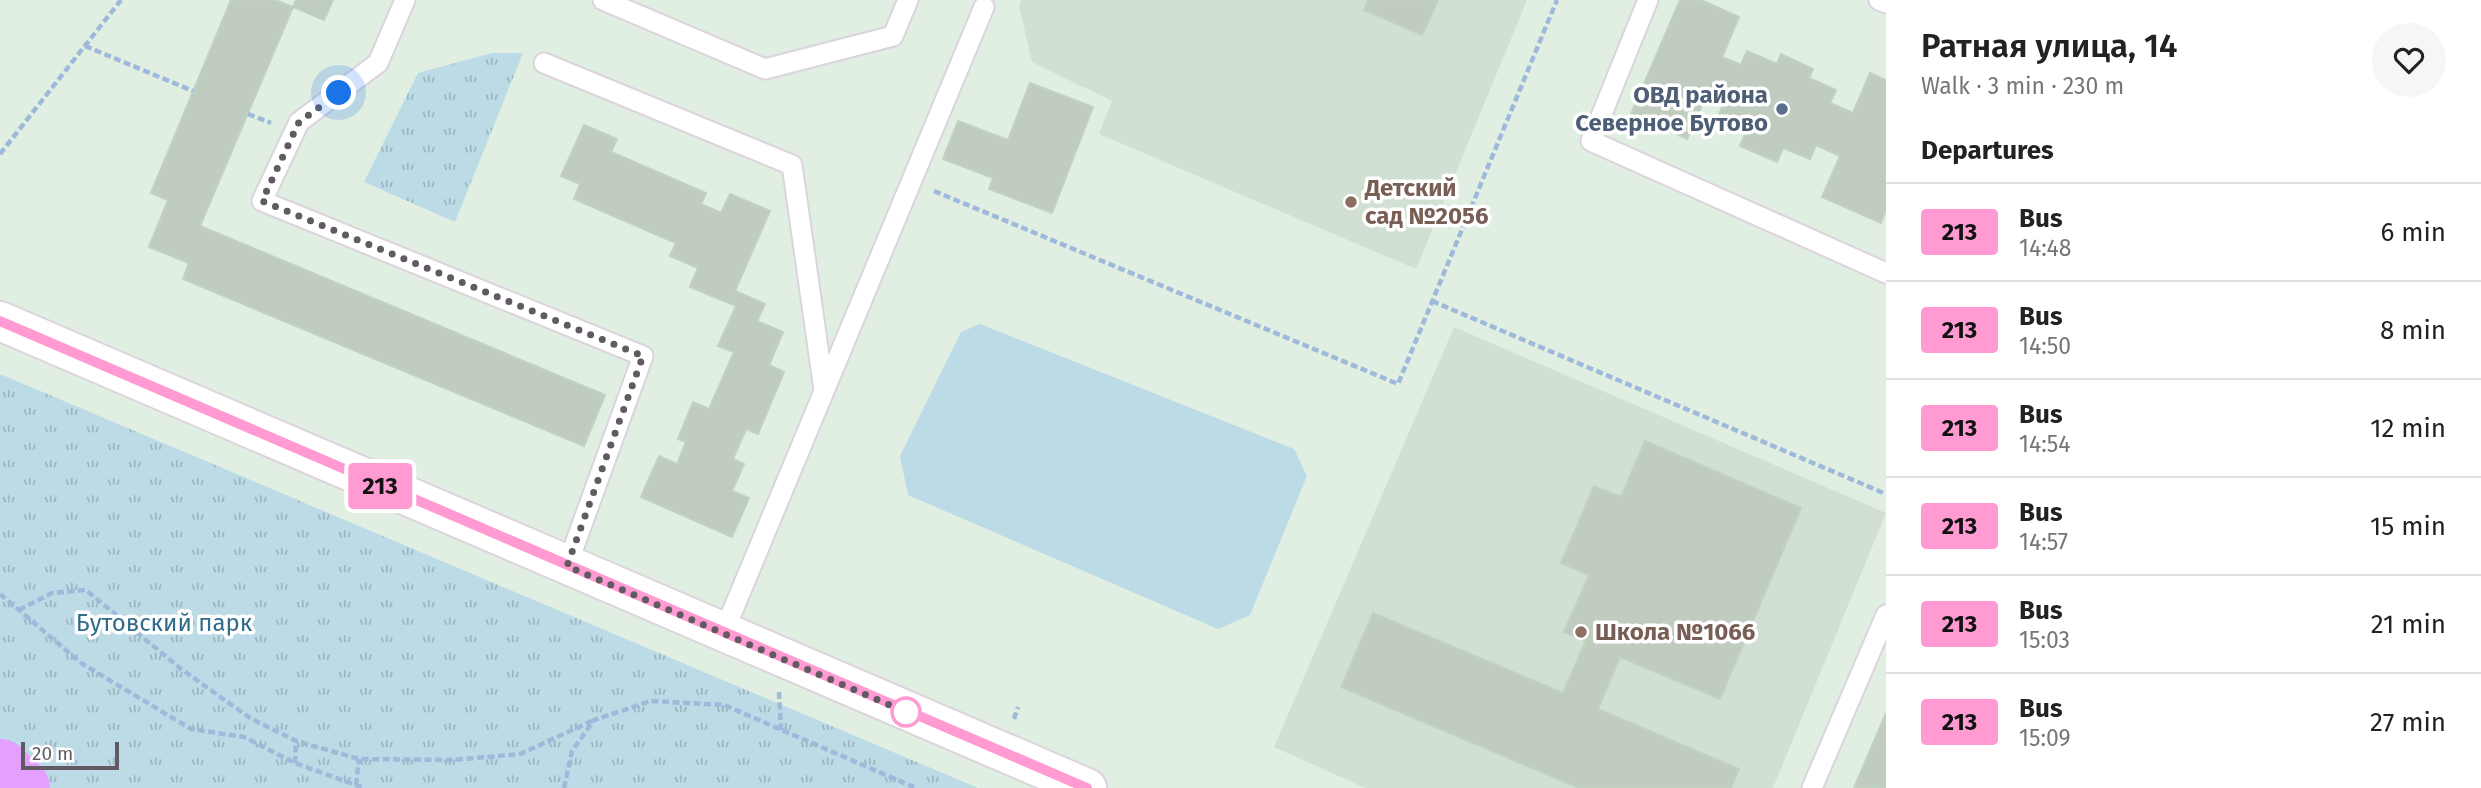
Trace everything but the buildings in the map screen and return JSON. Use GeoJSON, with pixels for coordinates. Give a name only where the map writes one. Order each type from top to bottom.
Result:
{"type":"FeatureCollection","features":[{"type":"Feature","properties":{"kind":"street"},"geometry":{"type":"LineString","coordinates":[[0,321],[723,634],[1087,788]]}},
{"type":"Feature","properties":{"kind":"lane"},"geometry":{"type":"LineString","coordinates":[[405,0],[378,63],[299,122],[262,201],[643,356],[567,566]]}},
{"type":"Feature","properties":{"kind":"lane"},"geometry":{"type":"LineString","coordinates":[[603,0],[765,69],[893,36],[908,0]]}},
{"type":"Feature","properties":{"kind":"lane"},"geometry":{"type":"LineString","coordinates":[[1648,0],[1591,141],[1886,273]]}},
{"type":"Feature","properties":{"kind":"lane"},"geometry":{"type":"LineString","coordinates":[[1879,0],[1886,3]]}},
{"type":"Feature","properties":{"kind":"lane"},"geometry":{"type":"LineString","coordinates":[[723,634],[984,6]]}},
{"type":"Feature","properties":{"kind":"lane"},"geometry":{"type":"LineString","coordinates":[[544,63],[792,165],[824,390]]}},
{"type":"Feature","properties":{"kind":"lane"},"geometry":{"type":"LineString","coordinates":[[1812,788],[1886,615]]}},
{"type":"Feature","properties":{"kind":"path"},"geometry":{"type":"LineString","coordinates":[[0,154],[121,0]]}},
{"type":"Feature","properties":{"kind":"path"},"geometry":{"type":"LineString","coordinates":[[911,181],[1398,384],[1557,0]]}},
{"type":"Feature","properties":{"kind":"path"},"geometry":{"type":"LineString","coordinates":[[85,46],[193,91]]}},
{"type":"Feature","properties":{"kind":"path"},"geometry":{"type":"LineString","coordinates":[[1432,302],[1886,494]]}},
{"type":"Feature","properties":{"kind":"path"},"geometry":{"type":"LineString","coordinates":[[19,610],[52,593],[86,590],[181,669],[250,718],[296,741],[359,759],[453,760],[520,754],[594,720],[651,701],[712,704],[724,705],[916,788]]}},
{"type":"Feature","properties":{"kind":"path"},"geometry":{"type":"LineString","coordinates":[[0,594],[81,663],[191,729],[244,737],[295,764],[364,788]]}},
{"type":"Feature","properties":{"kind":"path"},"geometry":{"type":"LineString","coordinates":[[779,689],[781,730]]}},
{"type":"Feature","properties":{"kind":"path"},"geometry":{"type":"LineString","coordinates":[[564,788],[572,751],[594,720]]}},
{"type":"Feature","properties":{"kind":"path"},"geometry":{"type":"LineString","coordinates":[[295,764],[296,741]]}},
{"type":"Feature","properties":{"kind":"path"},"geometry":{"type":"LineString","coordinates":[[356,785],[359,759]]}},
{"type":"Feature","properties":{"kind":"shaded area","name":"Детский сад №2056"},"geometry":{"type":"Polygon","coordinates":[[[1021,0],[1527,0],[1416,269],[1099,134],[1112,101],[1032,62],[1019,5],[1021,0]]]}},
{"type":"Feature","properties":{"kind":"shaded area","name":"Школа №1066"},"geometry":{"type":"Polygon","coordinates":[[[1454,327],[1886,513],[1773,788],[1365,788],[1274,747],[1454,327]]]}},
{"type":"Feature","properties":{"kind":"green space"},"geometry":{"type":"Polygon","coordinates":[[[492,53],[523,53],[455,222],[364,182],[418,73],[492,53]]]}},
{"type":"Feature","properties":{"kind":"green space"},"geometry":{"type":"Polygon","coordinates":[[[980,324],[1294,449],[1307,476],[1250,615],[1218,629],[908,495],[900,456],[961,332],[980,324]]]}},
{"type":"Feature","properties":{"kind":"green space","name":"Бутовский парк"},"geometry":{"type":"Polygon","coordinates":[[[0,374],[978,788],[0,788],[0,374]]]}},
{"type":"Feature","properties":{"kind":"waterway"},"geometry":{"type":"LineString","coordinates":[[0,769],[20,788]]}},
{"type":"Feature","properties":{"kind":"bus line","name":"213"},"geometry":{"type":"LineString","coordinates":[[0,321],[723,634],[1087,788]]}},
{"type":"Feature","properties":{"kind":"place","name":"ОВД района Северное Бутово"},"geometry":{"type":"Point","coordinates":[1782,109]}},
{"type":"Feature","properties":{"kind":"place","name":"Детский сад №2056"},"geometry":{"type":"Point","coordinates":[1351,202]}},
{"type":"Feature","properties":{"kind":"place","name":"Школа №1066"},"geometry":{"type":"Point","coordinates":[1581,632]}},
{"type":"Feature","properties":{"kind":"route"},"geometry":{"type":"LineString","coordinates":[[339,93],[299,122],[262,201],[643,356],[567,566],[906,712]]}}]}
